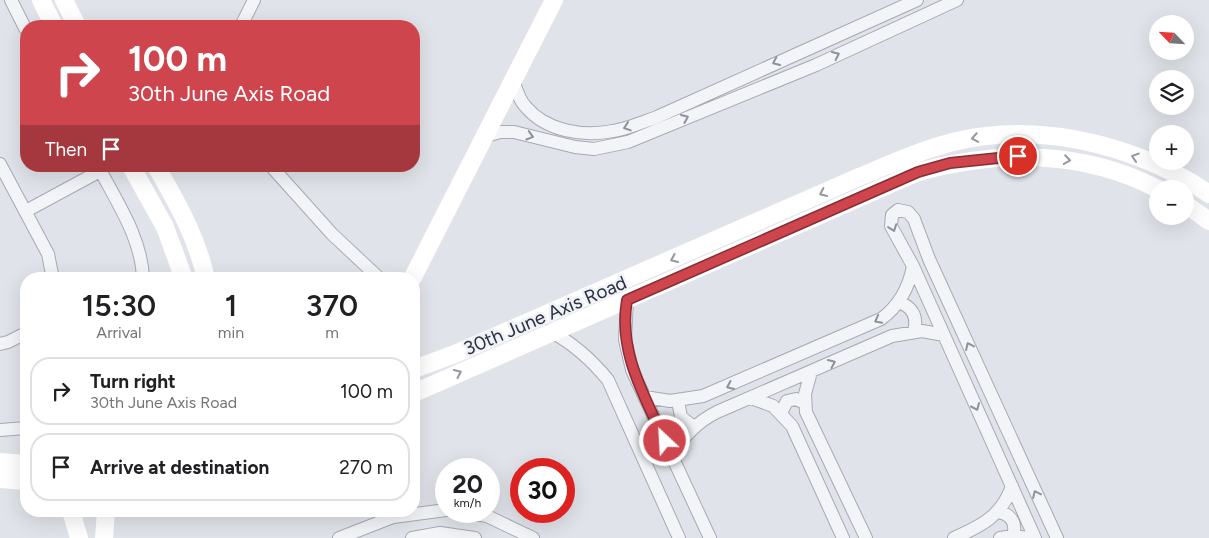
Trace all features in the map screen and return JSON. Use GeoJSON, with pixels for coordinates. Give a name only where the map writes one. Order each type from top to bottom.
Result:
{"type":"FeatureCollection","features":[{"type":"Feature","properties":{"kind":"street"},"geometry":{"type":"LineString","coordinates":[[11,0],[21,20]]}},
{"type":"Feature","properties":{"kind":"street"},"geometry":{"type":"LineString","coordinates":[[41,0],[51,20]]}},
{"type":"Feature","properties":{"kind":"street"},"geometry":{"type":"LineString","coordinates":[[64,0],[74,20]]}},
{"type":"Feature","properties":{"kind":"street"},"geometry":{"type":"LineString","coordinates":[[244,20],[254,0]]}},
{"type":"Feature","properties":{"kind":"street"},"geometry":{"type":"LineString","coordinates":[[416,272],[554,0]]}},
{"type":"Feature","properties":{"kind":"street"},"geometry":{"type":"LineString","coordinates":[[513,79],[525,107],[551,126],[594,133],[613,131],[657,117],[792,54],[884,16],[917,0]]}},
{"type":"Feature","properties":{"kind":"street"},"geometry":{"type":"LineString","coordinates":[[483,137],[500,132],[514,132],[575,147],[594,149],[628,142],[816,65],[957,0]]}},
{"type":"Feature","properties":{"kind":"street"},"geometry":{"type":"LineString","coordinates":[[884,16],[891,29]]}},
{"type":"Feature","properties":{"kind":"street","name":"30th June Axis Road"},"geometry":{"type":"LineString","coordinates":[[420,367],[473,346],[859,177],[927,149],[970,138],[1046,135],[1095,144],[1147,161],[1209,194]]}},
{"type":"Feature","properties":{"kind":"street","name":"30th June Axis Road"},"geometry":{"type":"LineString","coordinates":[[420,390],[550,331],[627,300],[886,184],[918,172],[950,163],[1018,156],[1086,163],[1118,172],[1149,185]]}},
{"type":"Feature","properties":{"kind":"street"},"geometry":{"type":"LineString","coordinates":[[0,164],[48,254],[52,272]]}},
{"type":"Feature","properties":{"kind":"street"},"geometry":{"type":"LineString","coordinates":[[26,211],[92,172]]}},
{"type":"Feature","properties":{"kind":"street"},"geometry":{"type":"LineString","coordinates":[[101,172],[126,218],[138,249],[142,272]]}},
{"type":"Feature","properties":{"kind":"street"},"geometry":{"type":"LineString","coordinates":[[134,172],[166,227],[182,272]]}},
{"type":"Feature","properties":{"kind":"street"},"geometry":{"type":"LineString","coordinates":[[159,172],[183,213],[197,244],[204,272]]}},
{"type":"Feature","properties":{"kind":"street"},"geometry":{"type":"LineString","coordinates":[[276,172],[332,234],[373,272]]}},
{"type":"Feature","properties":{"kind":"street"},"geometry":{"type":"LineString","coordinates":[[1035,538],[913,266],[891,226],[892,215],[898,210],[908,212],[914,219],[929,259],[1056,538]]}},
{"type":"Feature","properties":{"kind":"street"},"geometry":{"type":"LineString","coordinates":[[1194,210],[1209,220]]}},
{"type":"Feature","properties":{"kind":"street"},"geometry":{"type":"LineString","coordinates":[[645,397],[678,401],[711,394],[882,319],[898,302],[908,284],[913,266]]}},
{"type":"Feature","properties":{"kind":"street"},"geometry":{"type":"LineString","coordinates":[[627,300],[624,320],[627,350],[632,370],[710,538]]}},
{"type":"Feature","properties":{"kind":"street"},"geometry":{"type":"LineString","coordinates":[[898,302],[908,306],[914,315],[914,331]]}},
{"type":"Feature","properties":{"kind":"street"},"geometry":{"type":"LineString","coordinates":[[550,331],[572,344],[592,360],[608,380],[679,538]]}},
{"type":"Feature","properties":{"kind":"street"},"geometry":{"type":"LineString","coordinates":[[672,456],[694,427],[709,416],[892,336],[914,331],[944,335]]}},
{"type":"Feature","properties":{"kind":"street"},"geometry":{"type":"LineString","coordinates":[[0,344],[20,336]]}},
{"type":"Feature","properties":{"kind":"street"},"geometry":{"type":"LineString","coordinates":[[811,372],[804,403],[808,417],[866,538]]}},
{"type":"Feature","properties":{"kind":"street"},"geometry":{"type":"LineString","coordinates":[[751,398],[767,403],[792,426],[843,538]]}},
{"type":"Feature","properties":{"kind":"street"},"geometry":{"type":"LineString","coordinates":[[780,413],[787,401],[796,399],[804,403]]}},
{"type":"Feature","properties":{"kind":"street"},"geometry":{"type":"LineString","coordinates":[[678,401],[681,417],[694,427]]}},
{"type":"Feature","properties":{"kind":"street"},"geometry":{"type":"LineString","coordinates":[[0,430],[20,428]]}},
{"type":"Feature","properties":{"kind":"street"},"geometry":{"type":"LineString","coordinates":[[0,462],[20,464]]}},
{"type":"Feature","properties":{"kind":"street"},"geometry":{"type":"LineString","coordinates":[[0,479],[20,481]]}},
{"type":"Feature","properties":{"kind":"street"},"geometry":{"type":"LineString","coordinates":[[954,538],[981,525],[998,512],[1006,502],[1012,486]]}},
{"type":"Feature","properties":{"kind":"street"},"geometry":{"type":"LineString","coordinates":[[420,513],[435,511]]}},
{"type":"Feature","properties":{"kind":"street"},"geometry":{"type":"LineString","coordinates":[[998,512],[1009,516],[1012,520],[1015,530],[1013,536]]}},
{"type":"Feature","properties":{"kind":"street"},"geometry":{"type":"LineString","coordinates":[[73,517],[79,538]]}},
{"type":"Feature","properties":{"kind":"street"},"geometry":{"type":"LineString","coordinates":[[104,538],[106,517]]}},
{"type":"Feature","properties":{"kind":"street"},"geometry":{"type":"LineString","coordinates":[[339,538],[391,517]]}},
{"type":"Feature","properties":{"kind":"street"},"geometry":{"type":"LineString","coordinates":[[500,522],[533,538]]}},
{"type":"Feature","properties":{"kind":"street"},"geometry":{"type":"LineString","coordinates":[[412,538],[440,533],[475,538]]}},
{"type":"Feature","properties":{"kind":"street"},"geometry":{"type":"LineString","coordinates":[[1000,538],[1013,536],[1028,538]]}},
{"type":"Feature","properties":{"kind":"route"},"geometry":{"type":"LineString","coordinates":[[665,441],[629,360],[624,330],[627,300],[886,184],[918,172],[950,163],[1018,156]]}}]}
